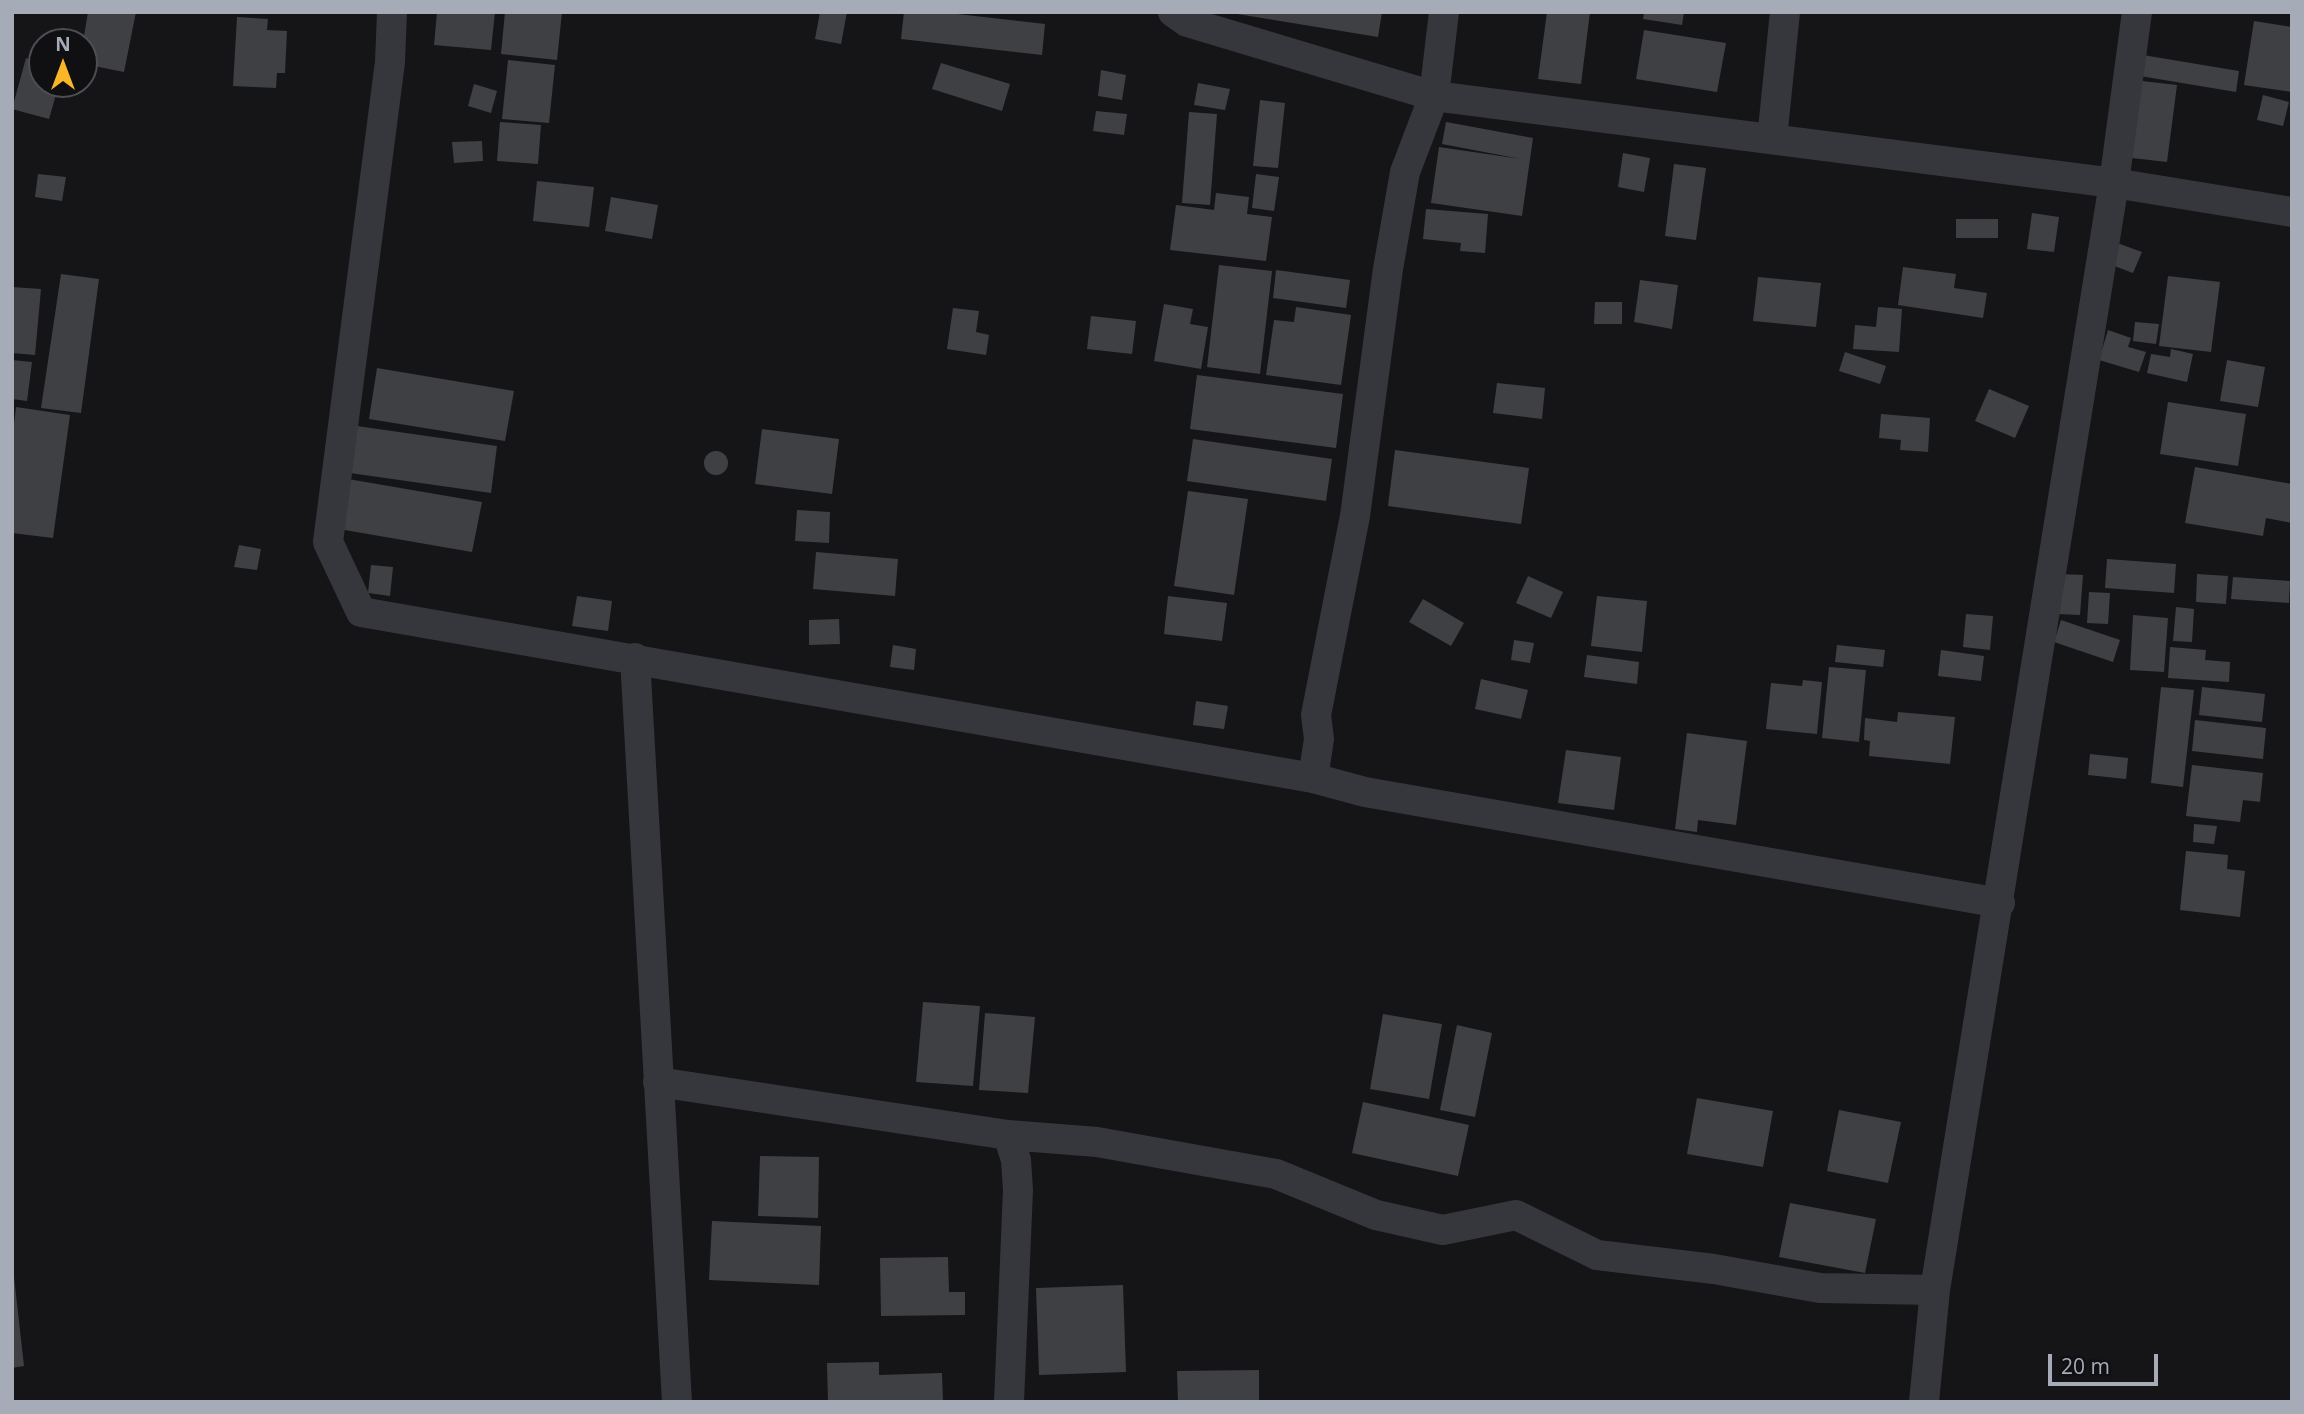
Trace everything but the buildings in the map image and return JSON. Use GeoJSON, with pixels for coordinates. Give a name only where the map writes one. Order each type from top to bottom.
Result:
{"type":"FeatureCollection","features":[{"type":"Feature","properties":{"kind":"street"},"geometry":{"type":"LineString","coordinates":[[392,12],[390,62],[328,541],[361,612],[1312,778],[1365,792],[2000,903]]}},
{"type":"Feature","properties":{"kind":"street"},"geometry":{"type":"LineString","coordinates":[[1173,12],[1186,22],[1434,96],[2114,183],[2292,212]]}},
{"type":"Feature","properties":{"kind":"street"},"geometry":{"type":"LineString","coordinates":[[1312,778],[1319,739],[1316,715],[1355,516],[1388,269],[1403,186],[1434,96],[1444,12]]}},
{"type":"Feature","properties":{"kind":"street"},"geometry":{"type":"LineString","coordinates":[[1772,139],[1786,12]]}},
{"type":"Feature","properties":{"kind":"street"},"geometry":{"type":"LineString","coordinates":[[1924,1402],[1935,1290],[2000,903],[2114,183],[2137,12]]}},
{"type":"Feature","properties":{"kind":"street"},"geometry":{"type":"LineString","coordinates":[[635,658],[677,1402]]}},
{"type":"Feature","properties":{"kind":"street"},"geometry":{"type":"LineString","coordinates":[[658,1082],[1009,1135],[1097,1142],[1276,1174],[1376,1214],[1443,1230],[1516,1214],[1597,1255],[1714,1269],[1820,1288],[1935,1290]]}},
{"type":"Feature","properties":{"kind":"street"},"geometry":{"type":"LineString","coordinates":[[1009,1135],[1016,1160],[1018,1190],[1009,1402]]}}]}
